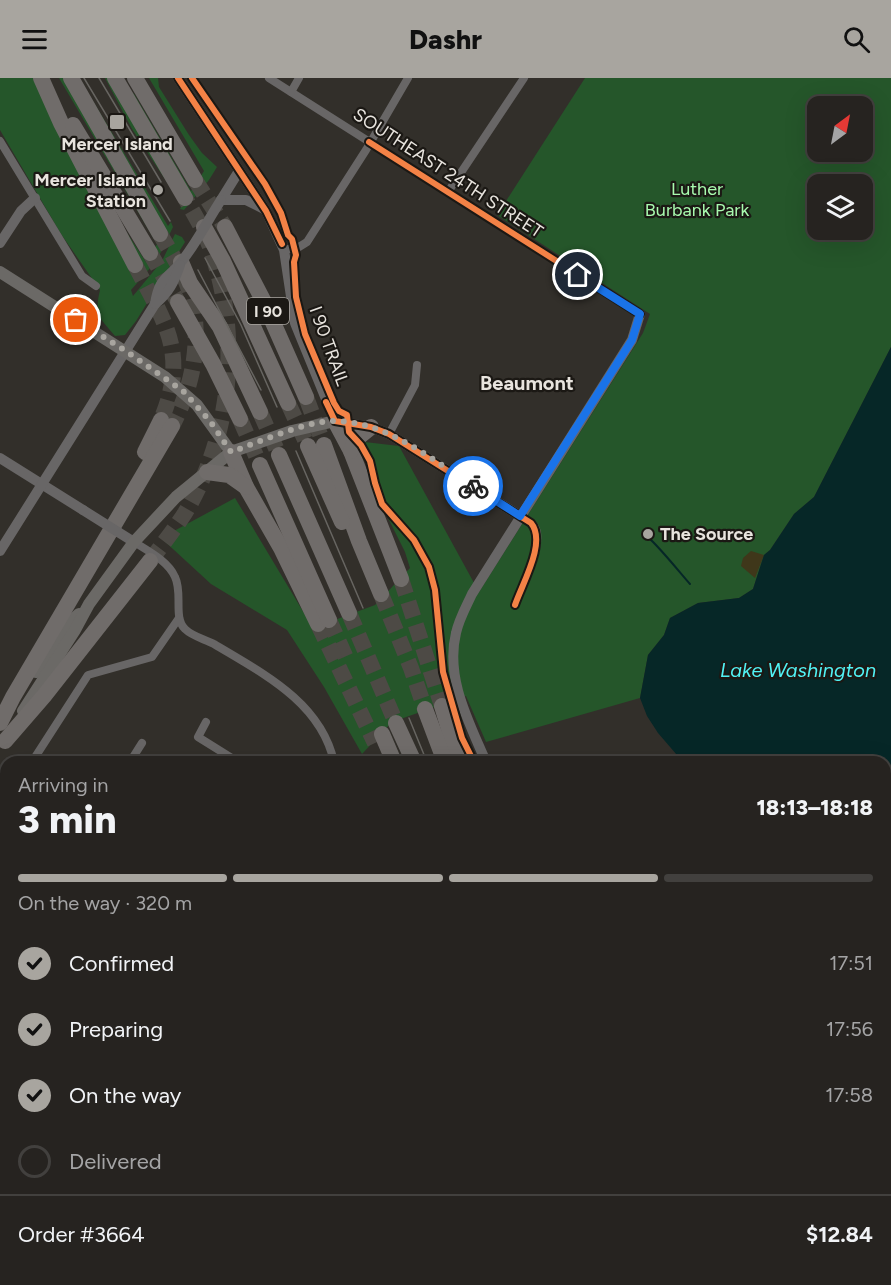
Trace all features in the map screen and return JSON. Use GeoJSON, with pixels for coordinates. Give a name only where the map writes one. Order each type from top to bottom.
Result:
{"type":"FeatureCollection","features":[{"type":"Feature","properties":{"kind":"highway"},"geometry":{"type":"LineString","coordinates":[[43,78],[150,253]]}},
{"type":"Feature","properties":{"kind":"highway"},"geometry":{"type":"LineString","coordinates":[[43,78],[66,133],[135,264]]}},
{"type":"Feature","properties":{"kind":"highway"},"geometry":{"type":"LineString","coordinates":[[71,78],[160,234]]}},
{"type":"Feature","properties":{"kind":"highway"},"geometry":{"type":"LineString","coordinates":[[115,78],[185,198]]}},
{"type":"Feature","properties":{"kind":"highway"},"geometry":{"type":"LineString","coordinates":[[135,78],[195,180]]}},
{"type":"Feature","properties":{"kind":"highway","name":"I 90"},"geometry":{"type":"LineString","coordinates":[[225,227],[264,302],[306,397]]}},
{"type":"Feature","properties":{"kind":"highway"},"geometry":{"type":"LineString","coordinates":[[204,228],[224,261],[288,403]]}},
{"type":"Feature","properties":{"kind":"highway"},"geometry":{"type":"LineString","coordinates":[[181,262],[190,283],[220,327],[260,412]]}},
{"type":"Feature","properties":{"kind":"highway"},"geometry":{"type":"LineString","coordinates":[[178,302],[213,364],[240,419]]}},
{"type":"Feature","properties":{"kind":"highway"},"geometry":{"type":"LineString","coordinates":[[335,421],[351,451],[401,579]]}},
{"type":"Feature","properties":{"kind":"highway"},"geometry":{"type":"LineString","coordinates":[[1,734],[13,697],[68,603],[166,423]]}},
{"type":"Feature","properties":{"kind":"highway"},"geometry":{"type":"LineString","coordinates":[[351,451],[355,440],[371,427]]}},
{"type":"Feature","properties":{"kind":"highway"},"geometry":{"type":"LineString","coordinates":[[316,445],[381,594]]}},
{"type":"Feature","properties":{"kind":"highway"},"geometry":{"type":"LineString","coordinates":[[231,452],[246,487],[323,622],[260,465]]}},
{"type":"Feature","properties":{"kind":"highway"},"geometry":{"type":"LineString","coordinates":[[279,454],[349,613]]}},
{"type":"Feature","properties":{"kind":"highway"},"geometry":{"type":"LineString","coordinates":[[207,472],[229,475],[246,487]]}},
{"type":"Feature","properties":{"kind":"highway"},"geometry":{"type":"LineString","coordinates":[[1,734],[44,696],[150,561]]}},
{"type":"Feature","properties":{"kind":"highway"},"geometry":{"type":"LineString","coordinates":[[0,711],[13,697]]}},
{"type":"Feature","properties":{"kind":"highway"},"geometry":{"type":"LineString","coordinates":[[442,706],[457,756]]}},
{"type":"Feature","properties":{"kind":"highway"},"geometry":{"type":"LineString","coordinates":[[425,709],[443,756]]}},
{"type":"Feature","properties":{"kind":"highway"},"geometry":{"type":"LineString","coordinates":[[396,723],[411,756]]}},
{"type":"Feature","properties":{"kind":"highway"},"geometry":{"type":"LineString","coordinates":[[382,756],[378,739],[390,756]]}},
{"type":"Feature","properties":{"kind":"main road"},"geometry":{"type":"LineString","coordinates":[[0,272],[126,351],[183,391],[210,421],[231,452]]}},
{"type":"Feature","properties":{"kind":"main road"},"geometry":{"type":"LineString","coordinates":[[1,734],[134,542],[176,497],[231,452],[292,430],[335,421]]}},
{"type":"Feature","properties":{"kind":"street"},"geometry":{"type":"LineString","coordinates":[[178,78],[266,210],[284,250],[295,323],[335,421],[371,427],[389,434],[520,516],[535,528],[537,546],[515,604]]}},
{"type":"Feature","properties":{"kind":"street","name":"SOUTHEAST 24TH STREET"},"geometry":{"type":"LineString","coordinates":[[269,78],[640,314]]}},
{"type":"Feature","properties":{"kind":"street"},"geometry":{"type":"LineString","coordinates":[[291,92],[299,78]]}},
{"type":"Feature","properties":{"kind":"street"},"geometry":{"type":"LineString","coordinates":[[284,250],[299,247],[307,242],[366,150],[408,78]]}},
{"type":"Feature","properties":{"kind":"street"},"geometry":{"type":"LineString","coordinates":[[448,192],[524,78]]}},
{"type":"Feature","properties":{"kind":"street"},"geometry":{"type":"LineString","coordinates":[[0,141],[82,276],[96,286]]}},
{"type":"Feature","properties":{"kind":"street"},"geometry":{"type":"LineString","coordinates":[[0,551],[152,309],[161,283],[181,262],[239,171]]}},
{"type":"Feature","properties":{"kind":"street"},"geometry":{"type":"LineString","coordinates":[[0,243],[21,211],[35,198]]}},
{"type":"Feature","properties":{"kind":"street"},"geometry":{"type":"LineString","coordinates":[[221,200],[246,200],[266,210]]}},
{"type":"Feature","properties":{"kind":"street"},"geometry":{"type":"LineString","coordinates":[[483,756],[467,717],[455,678],[453,648],[456,632],[472,594],[632,340],[640,314]]}},
{"type":"Feature","properties":{"kind":"street"},"geometry":{"type":"LineString","coordinates":[[389,434],[415,385],[417,366]]}},
{"type":"Feature","properties":{"kind":"street"},"geometry":{"type":"LineString","coordinates":[[0,458],[163,562],[176,578],[179,590],[179,618],[182,625],[192,634],[210,642],[288,692],[304,707],[323,733],[332,756]]}},
{"type":"Feature","properties":{"kind":"street"},"geometry":{"type":"LineString","coordinates":[[36,756],[88,675],[95,671],[152,657],[179,618]]}},
{"type":"Feature","properties":{"kind":"street"},"geometry":{"type":"LineString","coordinates":[[206,722],[198,737],[228,756]]}},
{"type":"Feature","properties":{"kind":"street"},"geometry":{"type":"LineString","coordinates":[[134,756],[142,743]]}},
{"type":"Feature","properties":{"kind":"green space"},"geometry":{"type":"Polygon","coordinates":[[[0,78],[33,78],[128,266],[125,233],[146,262],[157,244],[59,78],[79,78],[168,226],[171,222],[173,227],[157,260],[131,290],[133,296],[162,261],[175,234],[182,237],[185,242],[125,335],[115,336],[99,316],[100,290],[61,234],[0,130],[0,78]]]}},
{"type":"Feature","properties":{"kind":"green space"},"geometry":{"type":"Polygon","coordinates":[[[105,78],[110,78],[134,94],[191,191],[204,171],[149,78],[158,78],[159,87],[189,135],[202,153],[217,167],[184,210],[180,209],[182,205],[132,129],[105,78]]]}},
{"type":"Feature","properties":{"kind":"green space","name":"Luther Burbank Park"},"geometry":{"type":"Polygon","coordinates":[[[585,78],[891,78],[891,347],[814,497],[794,514],[770,550],[764,555],[753,589],[739,598],[698,603],[670,618],[664,635],[648,655],[640,698],[486,742],[466,696],[392,722],[362,754],[324,687],[287,630],[211,584],[161,538],[235,498],[313,628],[375,605],[410,568],[405,552],[372,486],[365,442],[399,446],[479,592],[643,333],[650,314],[497,215],[585,78]]]}},
{"type":"Feature","properties":{"kind":"sand"},"geometry":{"type":"Polygon","coordinates":[[[751,551],[764,555],[755,578],[741,566],[743,558],[751,551]]]}},
{"type":"Feature","properties":{"kind":"water","name":"Lake Washington"},"geometry":{"type":"Polygon","coordinates":[[[891,347],[891,756],[678,756],[658,733],[647,716],[640,698],[648,655],[664,635],[670,618],[698,603],[739,598],[753,589],[764,555],[770,550],[794,514],[814,497],[891,347]]]}},
{"type":"Feature","properties":{"kind":"waterway"},"geometry":{"type":"LineString","coordinates":[[648,534],[646,532],[648,536],[650,533],[647,530],[645,533],[645,535],[690,584]]}},
{"type":"Feature","properties":{"kind":"tunnel"},"geometry":{"type":"LineString","coordinates":[[195,180],[225,227]]}},
{"type":"Feature","properties":{"kind":"tunnel"},"geometry":{"type":"LineString","coordinates":[[150,561],[185,513],[201,482],[214,450],[227,383],[226,314],[220,280],[208,241],[185,198]]}},
{"type":"Feature","properties":{"kind":"tunnel"},"geometry":{"type":"LineString","coordinates":[[160,234],[185,280],[191,296],[196,330],[194,363],[185,395],[172,426]]}},
{"type":"Feature","properties":{"kind":"tunnel"},"geometry":{"type":"LineString","coordinates":[[150,253],[178,302]]}},
{"type":"Feature","properties":{"kind":"tunnel"},"geometry":{"type":"LineString","coordinates":[[135,265],[156,304],[170,339],[173,376],[161,420]]}},
{"type":"Feature","properties":{"kind":"tunnel"},"geometry":{"type":"LineString","coordinates":[[306,397],[324,445]]}},
{"type":"Feature","properties":{"kind":"tunnel"},"geometry":{"type":"LineString","coordinates":[[288,403],[308,446]]}},
{"type":"Feature","properties":{"kind":"tunnel"},"geometry":{"type":"LineString","coordinates":[[260,412],[279,455]]}},
{"type":"Feature","properties":{"kind":"tunnel"},"geometry":{"type":"LineString","coordinates":[[240,419],[260,465]]}},
{"type":"Feature","properties":{"kind":"tunnel"},"geometry":{"type":"LineString","coordinates":[[401,579],[442,706]]}},
{"type":"Feature","properties":{"kind":"tunnel"},"geometry":{"type":"LineString","coordinates":[[381,594],[425,709]]}},
{"type":"Feature","properties":{"kind":"tunnel"},"geometry":{"type":"LineString","coordinates":[[349,613],[396,723]]}},
{"type":"Feature","properties":{"kind":"tunnel"},"geometry":{"type":"LineString","coordinates":[[329,620],[347,660]]}},
{"type":"Feature","properties":{"kind":"tunnel"},"geometry":{"type":"LineString","coordinates":[[318,624],[375,743]]}},
{"type":"Feature","properties":{"kind":"tram line"},"geometry":{"type":"LineString","coordinates":[[84,78],[170,221]]}},
{"type":"Feature","properties":{"kind":"tram line"},"geometry":{"type":"LineString","coordinates":[[99,78],[161,182]]}},
{"type":"Feature","properties":{"kind":"tram line"},"geometry":{"type":"LineString","coordinates":[[205,258],[241,325],[277,407]]}},
{"type":"Feature","properties":{"kind":"tram line"},"geometry":{"type":"LineString","coordinates":[[198,270],[261,390]]}},
{"type":"Feature","properties":{"kind":"tram line"},"geometry":{"type":"LineString","coordinates":[[296,451],[363,608]]}},
{"type":"Feature","properties":{"kind":"tram line"},"geometry":{"type":"LineString","coordinates":[[409,718],[425,756]]}},
{"type":"Feature","properties":{"kind":"cycle path"},"geometry":{"type":"LineString","coordinates":[[178,78],[266,211],[282,244]]}},
{"type":"Feature","properties":{"kind":"cycle path","name":"I 90 TRAIL"},"geometry":{"type":"LineString","coordinates":[[192,78],[265,184],[281,213],[296,255],[294,262],[296,297],[305,334],[334,403],[339,411],[347,415],[349,432],[361,445],[370,461],[382,504],[414,540],[429,567],[435,590],[443,672],[462,738],[471,756]]}},
{"type":"Feature","properties":{"kind":"cycle path"},"geometry":{"type":"LineString","coordinates":[[369,142],[640,314]]}},
{"type":"Feature","properties":{"kind":"cycle path"},"geometry":{"type":"LineString","coordinates":[[326,402],[335,421],[371,427],[389,434],[531,523],[535,531],[535,552],[515,605]]}},
{"type":"Feature","properties":{"kind":"way so far"},"geometry":{"type":"LineString","coordinates":[[76,320],[126,351],[183,391],[210,421],[231,452],[292,430],[335,421],[371,427],[389,434],[473,486]]}},
{"type":"Feature","properties":{"kind":"place","name":"Mercer Island"},"geometry":{"type":"Point","coordinates":[117,122]}},
{"type":"Feature","properties":{"kind":"place","name":"Mercer Island Station"},"geometry":{"type":"Point","coordinates":[158,190]}},
{"type":"Feature","properties":{"kind":"place","name":"The Source"},"geometry":{"type":"Point","coordinates":[648,534]}},
{"type":"Feature","properties":{"kind":"district","name":"Beaumont"},"geometry":{"type":"Point","coordinates":[527,383]}},
{"type":"Feature","properties":{"kind":"route"},"geometry":{"type":"LineString","coordinates":[[473,486],[520,516],[632,340],[640,314],[578,275]]}}]}
